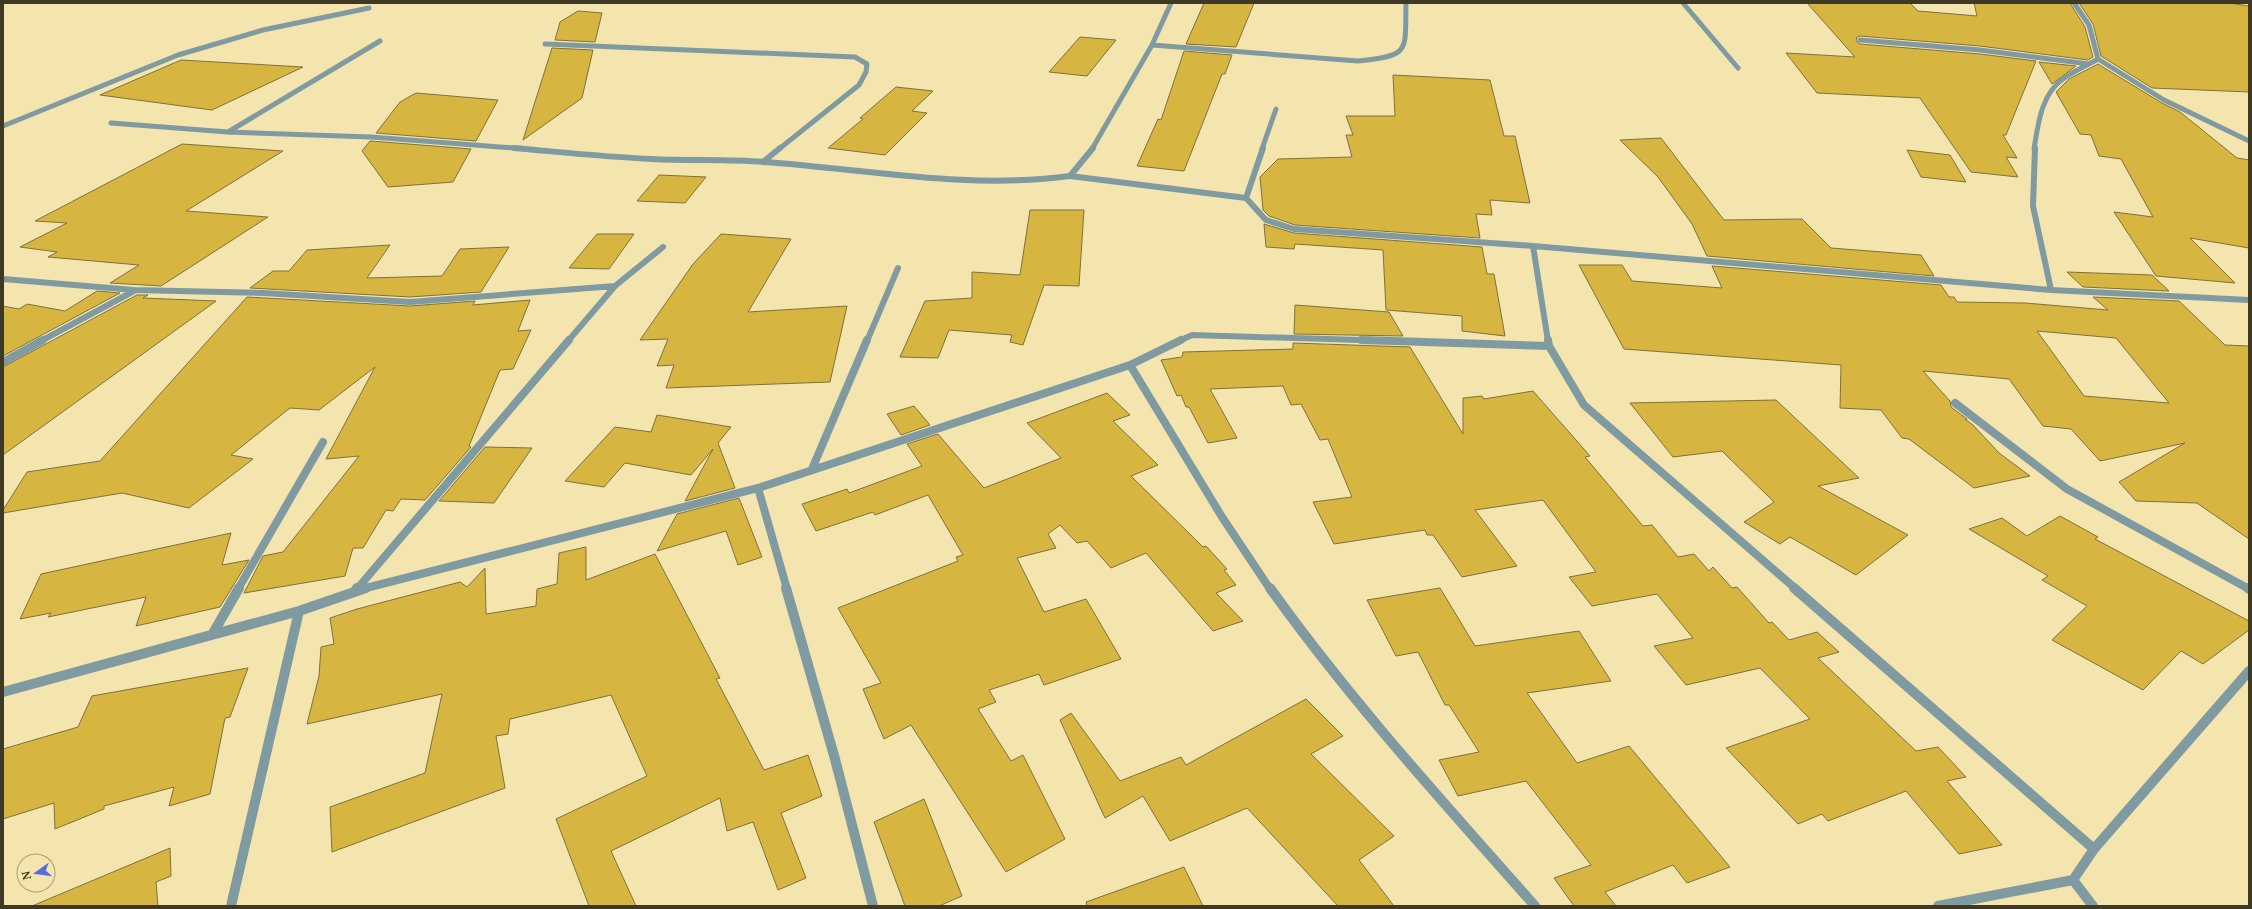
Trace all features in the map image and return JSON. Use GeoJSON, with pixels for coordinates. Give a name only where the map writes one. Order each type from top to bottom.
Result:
{"type":"FeatureCollection","features":[{"type":"Feature","properties":{"kind":"street"},"geometry":{"type":"LineString","coordinates":[[1070,176],[1098,142],[1152,45],[1171,3]]}},
{"type":"Feature","properties":{"kind":"street"},"geometry":{"type":"LineString","coordinates":[[1152,45],[1322,59],[1358,61],[1386,58],[1396,54],[1405,44],[1406,3]]}},
{"type":"Feature","properties":{"kind":"street"},"geometry":{"type":"LineString","coordinates":[[1683,3],[1738,68]]}},
{"type":"Feature","properties":{"kind":"street"},"geometry":{"type":"LineString","coordinates":[[2074,3],[2089,25],[2098,59],[2164,100],[2249,141]]}},
{"type":"Feature","properties":{"kind":"street"},"geometry":{"type":"LineString","coordinates":[[3,126],[178,55],[264,30],[369,8]]}},
{"type":"Feature","properties":{"kind":"street"},"geometry":{"type":"LineString","coordinates":[[1860,40],[1980,50],[2089,64]]}},
{"type":"Feature","properties":{"kind":"street"},"geometry":{"type":"LineString","coordinates":[[228,132],[380,41]]}},
{"type":"Feature","properties":{"kind":"street"},"geometry":{"type":"LineString","coordinates":[[545,44],[801,54],[855,58],[867,64],[866,72],[859,85],[762,162]]}},
{"type":"Feature","properties":{"kind":"street"},"geometry":{"type":"LineString","coordinates":[[2051,290],[2035,217],[2033,172],[2037,130],[2044,103],[2052,88],[2098,59]]}},
{"type":"Feature","properties":{"kind":"street"},"geometry":{"type":"LineString","coordinates":[[1246,198],[1276,109]]}},
{"type":"Feature","properties":{"kind":"street"},"geometry":{"type":"LineString","coordinates":[[111,123],[228,132],[371,137],[652,159],[762,162],[934,179],[988,182],[1033,181],[1070,176],[1246,198],[1256,212],[1267,222],[1294,229],[1533,246],[2051,290],[2249,300]]}},
{"type":"Feature","properties":{"kind":"street"},"geometry":{"type":"LineString","coordinates":[[1533,246],[1549,346],[1584,405],[2094,849]]}},
{"type":"Feature","properties":{"kind":"street"},"geometry":{"type":"LineString","coordinates":[[355,591],[615,286],[663,247]]}},
{"type":"Feature","properties":{"kind":"street"},"geometry":{"type":"LineString","coordinates":[[812,469],[898,268]]}},
{"type":"Feature","properties":{"kind":"street"},"geometry":{"type":"LineString","coordinates":[[3,279],[134,290],[263,293],[410,302],[530,294],[615,286]]}},
{"type":"Feature","properties":{"kind":"street"},"geometry":{"type":"LineString","coordinates":[[3,362],[134,290]]}},
{"type":"Feature","properties":{"kind":"street"},"geometry":{"type":"LineString","coordinates":[[3,692],[299,611],[355,591],[758,488],[1130,365],[1192,335],[1549,346]]}},
{"type":"Feature","properties":{"kind":"street"},"geometry":{"type":"LineString","coordinates":[[1130,365],[1237,538],[1280,603],[1363,709],[1535,906]]}},
{"type":"Feature","properties":{"kind":"street"},"geometry":{"type":"LineString","coordinates":[[1955,403],[2067,489],[2249,589]]}},
{"type":"Feature","properties":{"kind":"street"},"geometry":{"type":"LineString","coordinates":[[212,635],[324,442]]}},
{"type":"Feature","properties":{"kind":"street"},"geometry":{"type":"LineString","coordinates":[[758,488],[835,759],[873,906]]}},
{"type":"Feature","properties":{"kind":"street"},"geometry":{"type":"LineString","coordinates":[[231,906],[299,611]]}},
{"type":"Feature","properties":{"kind":"street"},"geometry":{"type":"LineString","coordinates":[[1938,906],[2073,880],[2094,849],[2249,671]]}},
{"type":"Feature","properties":{"kind":"street"},"geometry":{"type":"LineString","coordinates":[[2073,880],[2093,906]]}},
{"type":"Feature","properties":{"kind":"building"},"geometry":{"type":"Polygon","coordinates":[[[1204,3],[1254,3],[1236,47],[1186,44],[1204,3]]]}},
{"type":"Feature","properties":{"kind":"building"},"geometry":{"type":"Polygon","coordinates":[[[1807,3],[1910,3],[1918,11],[1977,16],[1974,3],[2070,3],[2085,27],[2093,57],[2088,60],[1980,46],[1860,36],[1857,37],[1856,41],[1860,44],[1980,54],[2036,61],[2006,135],[2003,135],[2017,158],[2006,157],[2018,177],[1971,172],[1920,98],[1817,93],[1786,53],[1855,57],[1807,3]]]}},
{"type":"Feature","properties":{"kind":"building"},"geometry":{"type":"Polygon","coordinates":[[[2079,3],[2229,3],[2249,6],[2249,92],[2152,88],[2101,56],[2093,24],[2079,3]]]}},
{"type":"Feature","properties":{"kind":"building"},"geometry":{"type":"Polygon","coordinates":[[[578,11],[602,13],[595,42],[555,40],[560,22],[578,11]]]}},
{"type":"Feature","properties":{"kind":"building"},"geometry":{"type":"Polygon","coordinates":[[[1080,37],[1116,40],[1087,76],[1049,72],[1080,37]]]}},
{"type":"Feature","properties":{"kind":"building"},"geometry":{"type":"Polygon","coordinates":[[[552,48],[593,50],[582,98],[523,140],[552,48]]]}},
{"type":"Feature","properties":{"kind":"building"},"geometry":{"type":"Polygon","coordinates":[[[1184,51],[1232,55],[1225,74],[1222,74],[1184,171],[1137,166],[1158,119],[1161,120],[1184,51]]]}},
{"type":"Feature","properties":{"kind":"building"},"geometry":{"type":"Polygon","coordinates":[[[181,60],[303,67],[212,110],[100,95],[181,60]]]}},
{"type":"Feature","properties":{"kind":"building"},"geometry":{"type":"Polygon","coordinates":[[[2039,62],[2076,66],[2052,84],[2039,62]]]}},
{"type":"Feature","properties":{"kind":"building"},"geometry":{"type":"Polygon","coordinates":[[[2098,64],[2162,103],[2180,112],[2237,158],[2249,160],[2249,248],[2190,238],[2235,283],[2156,276],[2114,212],[2153,217],[2121,159],[2099,156],[2091,135],[2080,134],[2056,92],[2069,79],[2098,64]]]}},
{"type":"Feature","properties":{"kind":"building"},"geometry":{"type":"Polygon","coordinates":[[[1393,75],[1490,80],[1504,136],[1515,136],[1530,203],[1490,200],[1492,215],[1476,214],[1480,238],[1295,225],[1269,216],[1263,210],[1260,177],[1278,159],[1352,157],[1346,135],[1353,135],[1346,116],[1395,116],[1393,75]]]}},
{"type":"Feature","properties":{"kind":"building"},"geometry":{"type":"Polygon","coordinates":[[[896,87],[933,91],[912,111],[927,113],[885,155],[828,148],[863,119],[860,118],[896,87]]]}},
{"type":"Feature","properties":{"kind":"building"},"geometry":{"type":"Polygon","coordinates":[[[416,93],[498,100],[476,141],[376,133],[400,102],[416,93]]]}},
{"type":"Feature","properties":{"kind":"building"},"geometry":{"type":"Polygon","coordinates":[[[1661,138],[1724,220],[1802,219],[1831,248],[1921,255],[1934,276],[1707,256],[1692,224],[1658,177],[1620,140],[1661,138]]]}},
{"type":"Feature","properties":{"kind":"building"},"geometry":{"type":"Polygon","coordinates":[[[370,141],[471,149],[453,182],[388,187],[362,151],[370,141]]]}},
{"type":"Feature","properties":{"kind":"building"},"geometry":{"type":"Polygon","coordinates":[[[182,144],[283,151],[186,211],[268,217],[161,286],[110,283],[139,265],[48,257],[57,252],[20,247],[67,223],[35,221],[182,144]]]}},
{"type":"Feature","properties":{"kind":"building"},"geometry":{"type":"Polygon","coordinates":[[[1907,150],[1950,155],[1966,182],[1921,177],[1907,150]]]}},
{"type":"Feature","properties":{"kind":"building"},"geometry":{"type":"Polygon","coordinates":[[[659,175],[706,177],[685,203],[637,201],[659,175]]]}},
{"type":"Feature","properties":{"kind":"building"},"geometry":{"type":"Polygon","coordinates":[[[1030,210],[1084,210],[1079,286],[1044,285],[1023,345],[1010,342],[1012,335],[949,330],[938,358],[900,357],[925,301],[972,298],[972,272],[1020,275],[1030,210]]]}},
{"type":"Feature","properties":{"kind":"building"},"geometry":{"type":"Polygon","coordinates":[[[1264,224],[1294,233],[1482,247],[1487,274],[1494,274],[1505,336],[1462,331],[1462,316],[1386,310],[1383,250],[1295,244],[1294,249],[1266,247],[1264,224]]]}},
{"type":"Feature","properties":{"kind":"building"},"geometry":{"type":"Polygon","coordinates":[[[597,234],[634,234],[609,269],[569,268],[597,234]]]}},
{"type":"Feature","properties":{"kind":"building"},"geometry":{"type":"Polygon","coordinates":[[[721,234],[791,239],[748,312],[847,306],[830,382],[666,388],[674,365],[657,366],[668,339],[640,340],[693,264],[721,234]]]}},
{"type":"Feature","properties":{"kind":"building"},"geometry":{"type":"Polygon","coordinates":[[[390,245],[367,278],[442,276],[460,249],[509,247],[481,292],[410,297],[250,288],[273,271],[289,271],[307,250],[390,245]]]}},
{"type":"Feature","properties":{"kind":"building"},"geometry":{"type":"Polygon","coordinates":[[[1579,265],[1622,265],[1632,281],[1722,288],[1712,266],[1941,285],[1949,297],[1954,297],[1957,302],[2025,303],[2108,310],[2093,297],[2179,301],[2225,345],[2249,346],[2249,539],[2197,503],[2136,501],[2119,482],[2185,443],[2100,461],[2071,429],[2043,426],[2009,379],[1923,371],[1950,401],[1951,407],[1967,419],[1965,419],[1973,425],[1999,453],[2030,476],[1974,488],[1909,439],[1902,438],[1881,410],[1840,408],[1841,365],[1624,349],[1579,265]],[[2037,331],[2084,396],[2169,403],[2116,338],[2037,331]]]}},
{"type":"Feature","properties":{"kind":"building"},"geometry":{"type":"Polygon","coordinates":[[[2067,272],[2152,275],[2169,291],[2083,287],[2067,272]]]}},
{"type":"Feature","properties":{"kind":"building"},"geometry":{"type":"Polygon","coordinates":[[[97,291],[120,293],[3,356],[3,306],[19,309],[27,304],[65,311],[97,291]]]}},
{"type":"Feature","properties":{"kind":"building"},"geometry":{"type":"Polygon","coordinates":[[[137,295],[148,295],[143,298],[216,301],[3,455],[3,367],[137,295]]]}},
{"type":"Feature","properties":{"kind":"building"},"geometry":{"type":"Polygon","coordinates":[[[247,297],[410,306],[475,301],[473,305],[530,300],[518,331],[531,330],[513,369],[500,370],[469,446],[471,447],[425,500],[401,499],[393,511],[386,510],[363,548],[353,548],[345,576],[244,593],[263,556],[283,552],[359,456],[326,459],[375,367],[319,410],[290,408],[231,455],[253,459],[189,508],[122,493],[3,513],[3,510],[27,472],[100,461],[247,297]]]}},
{"type":"Feature","properties":{"kind":"building"},"geometry":{"type":"Polygon","coordinates":[[[1295,305],[1389,312],[1403,336],[1294,334],[1295,305]]]}},
{"type":"Feature","properties":{"kind":"building"},"geometry":{"type":"Polygon","coordinates":[[[1293,343],[1410,347],[1463,434],[1463,398],[1482,396],[1484,399],[1533,391],[1590,456],[1585,457],[1643,526],[1652,525],[1678,557],[1694,554],[1709,571],[1713,567],[1732,588],[1737,587],[1769,623],[1772,622],[1789,640],[1817,632],[1839,652],[1818,658],[1916,751],[1938,747],[1966,777],[1947,781],[2002,845],[1959,854],[1906,791],[1828,821],[1822,814],[1798,824],[1726,748],[1810,719],[1760,668],[1686,685],[1654,646],[1693,638],[1657,594],[1592,606],[1569,577],[1596,572],[1543,500],[1475,510],[1517,566],[1462,577],[1433,535],[1427,535],[1425,530],[1334,544],[1313,502],[1352,497],[1328,439],[1320,440],[1301,404],[1291,405],[1283,386],[1210,389],[1237,438],[1208,443],[1189,407],[1186,407],[1181,395],[1177,396],[1161,360],[1182,357],[1183,352],[1293,349],[1293,343]]]}},
{"type":"Feature","properties":{"kind":"building"},"geometry":{"type":"Polygon","coordinates":[[[1107,393],[1130,415],[1113,421],[1158,465],[1131,476],[1203,547],[1206,546],[1227,569],[1224,570],[1236,585],[1216,593],[1243,621],[1213,631],[1146,553],[1111,568],[1087,541],[1077,543],[1060,525],[1048,534],[1056,548],[1017,558],[1044,612],[1086,599],[1121,659],[1044,685],[1039,674],[989,690],[996,702],[978,709],[1011,761],[1023,755],[1065,839],[1006,872],[911,725],[884,739],[863,689],[881,683],[838,608],[958,561],[956,557],[963,555],[928,495],[875,515],[873,512],[816,531],[802,504],[847,489],[849,493],[922,466],[907,444],[938,434],[984,488],[1061,458],[1027,423],[1107,393]]]}},
{"type":"Feature","properties":{"kind":"building"},"geometry":{"type":"Polygon","coordinates":[[[1776,400],[1859,478],[1818,486],[1908,535],[1856,575],[1790,537],[1780,544],[1744,522],[1774,502],[1722,451],[1673,457],[1630,403],[1776,400]]]}},
{"type":"Feature","properties":{"kind":"building"},"geometry":{"type":"Polygon","coordinates":[[[914,406],[930,425],[901,435],[887,414],[914,406]]]}},
{"type":"Feature","properties":{"kind":"building"},"geometry":{"type":"Polygon","coordinates":[[[657,415],[731,427],[718,443],[735,488],[685,501],[713,449],[691,475],[625,463],[604,487],[565,481],[615,427],[651,432],[657,415]]]}},
{"type":"Feature","properties":{"kind":"building"},"geometry":{"type":"Polygon","coordinates":[[[485,447],[532,448],[494,503],[439,501],[485,447]]]}},
{"type":"Feature","properties":{"kind":"building"},"geometry":{"type":"Polygon","coordinates":[[[739,498],[762,557],[738,565],[726,531],[657,551],[677,514],[739,498]]]}},
{"type":"Feature","properties":{"kind":"building"},"geometry":{"type":"Polygon","coordinates":[[[2060,516],[2098,537],[2095,539],[2249,621],[2249,630],[2203,664],[2181,651],[2143,690],[2052,640],[2087,606],[2042,580],[2048,576],[1969,529],[2002,518],[2027,536],[2060,516]]]}},
{"type":"Feature","properties":{"kind":"building"},"geometry":{"type":"Polygon","coordinates":[[[231,533],[222,565],[249,560],[220,607],[136,626],[146,597],[48,617],[51,613],[20,619],[41,574],[231,533]]]}},
{"type":"Feature","properties":{"kind":"building"},"geometry":{"type":"Polygon","coordinates":[[[586,547],[586,580],[655,554],[720,678],[716,679],[764,770],[808,755],[822,796],[781,813],[806,878],[778,890],[753,822],[727,831],[720,798],[611,851],[636,906],[589,906],[556,819],[647,776],[611,695],[510,719],[508,734],[496,736],[505,788],[332,852],[330,807],[425,773],[442,694],[307,724],[319,676],[321,647],[334,644],[330,618],[357,609],[460,582],[467,587],[485,568],[486,614],[536,606],[537,589],[557,584],[559,553],[586,547]]]}},
{"type":"Feature","properties":{"kind":"building"},"geometry":{"type":"Polygon","coordinates":[[[1440,588],[1475,646],[1579,631],[1611,681],[1527,693],[1577,763],[1629,746],[1730,867],[1687,883],[1673,865],[1605,892],[1616,906],[1574,906],[1554,878],[1591,865],[1526,781],[1458,796],[1439,760],[1479,752],[1449,705],[1445,705],[1418,652],[1396,656],[1367,600],[1440,588]]]}},
{"type":"Feature","properties":{"kind":"building"},"geometry":{"type":"Polygon","coordinates":[[[248,668],[230,717],[225,718],[210,794],[169,806],[174,787],[104,806],[104,809],[55,829],[54,803],[3,819],[3,749],[78,727],[92,696],[248,668]]]}},
{"type":"Feature","properties":{"kind":"building"},"geometry":{"type":"Polygon","coordinates":[[[1306,699],[1343,736],[1311,754],[1394,836],[1359,860],[1394,906],[1338,906],[1247,808],[1170,841],[1143,796],[1105,818],[1060,720],[1071,713],[1120,781],[1181,757],[1186,765],[1306,699]]]}},
{"type":"Feature","properties":{"kind":"building"},"geometry":{"type":"Polygon","coordinates":[[[924,799],[962,896],[939,906],[905,906],[874,822],[924,799]]]}},
{"type":"Feature","properties":{"kind":"building"},"geometry":{"type":"Polygon","coordinates":[[[170,848],[171,876],[156,882],[158,906],[32,906],[170,848]]]}},
{"type":"Feature","properties":{"kind":"building"},"geometry":{"type":"Polygon","coordinates":[[[1184,867],[1203,906],[1087,906],[1086,902],[1184,867]]]}}]}
